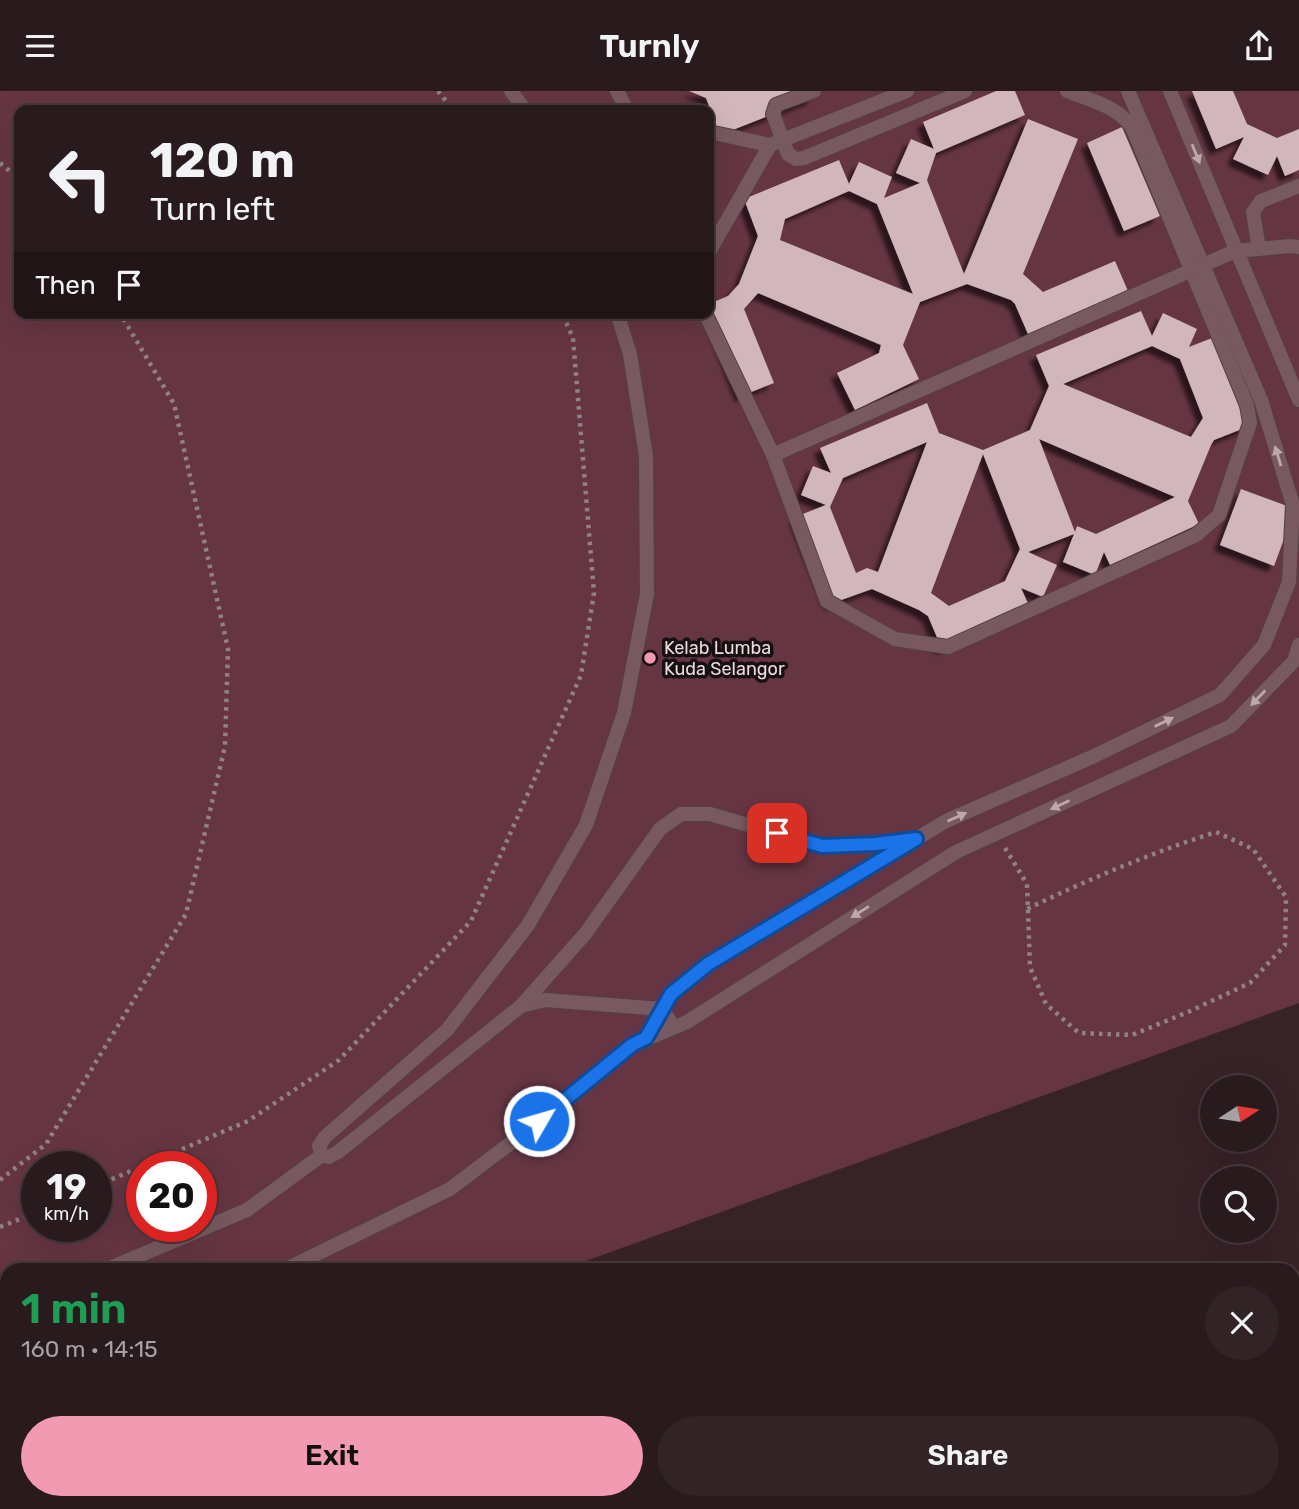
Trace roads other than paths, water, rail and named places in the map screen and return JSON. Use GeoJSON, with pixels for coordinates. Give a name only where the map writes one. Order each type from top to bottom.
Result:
{"type":"FeatureCollection","features":[{"type":"Feature","properties":{"kind":"lane"},"geometry":{"type":"LineString","coordinates":[[510,91],[521,105]]}},
{"type":"Feature","properties":{"kind":"lane"},"geometry":{"type":"LineString","coordinates":[[814,91],[776,105],[773,114],[777,143],[796,159],[965,91]]}},
{"type":"Feature","properties":{"kind":"lane"},"geometry":{"type":"LineString","coordinates":[[714,133],[777,143],[907,91]]}},
{"type":"Feature","properties":{"kind":"lane"},"geometry":{"type":"LineString","coordinates":[[646,1038],[671,994],[708,964],[946,821],[1093,757],[1220,695],[1264,645],[1289,582],[1293,505],[1261,400],[1132,127],[1114,110],[1067,91]]}},
{"type":"Feature","properties":{"kind":"lane"},"geometry":{"type":"LineString","coordinates":[[708,319],[773,455],[827,601],[895,639],[948,647],[1196,535],[1219,515],[1250,423],[1247,405],[1197,268],[1128,91]]}},
{"type":"Feature","properties":{"kind":"lane"},"geometry":{"type":"LineString","coordinates":[[1170,91],[1299,400]]}},
{"type":"Feature","properties":{"kind":"lane"},"geometry":{"type":"LineString","coordinates":[[714,244],[777,143]]}},
{"type":"Feature","properties":{"kind":"lane"},"geometry":{"type":"LineString","coordinates":[[1259,249],[1253,212],[1261,201],[1299,186]]}},
{"type":"Feature","properties":{"kind":"lane"},"geometry":{"type":"LineString","coordinates":[[773,455],[1235,251],[1299,247]]}},
{"type":"Feature","properties":{"kind":"lane"},"geometry":{"type":"LineString","coordinates":[[619,319],[630,354],[646,456],[647,594],[624,713],[586,825],[528,925],[447,1030],[325,1137],[319,1146],[322,1154],[329,1157],[338,1152],[521,1006],[585,933],[660,829],[681,814],[710,814],[822,846],[916,839]]}},
{"type":"Feature","properties":{"kind":"lane"},"geometry":{"type":"LineString","coordinates":[[298,1263],[450,1189],[561,1105],[632,1045],[687,1022],[956,852],[1231,726],[1294,661],[1299,645]]}},
{"type":"Feature","properties":{"kind":"lane"},"geometry":{"type":"LineString","coordinates":[[521,1006],[545,1000],[662,1009]]}},
{"type":"Feature","properties":{"kind":"lane"},"geometry":{"type":"LineString","coordinates":[[662,1009],[674,1027]]}},
{"type":"Feature","properties":{"kind":"lane"},"geometry":{"type":"LineString","coordinates":[[122,1263],[247,1210],[322,1154]]}},
{"type":"Feature","properties":{"kind":"place","name":"Kelab Lumba Kuda Selangor"},"geometry":{"type":"Point","coordinates":[650,658]}}]}
